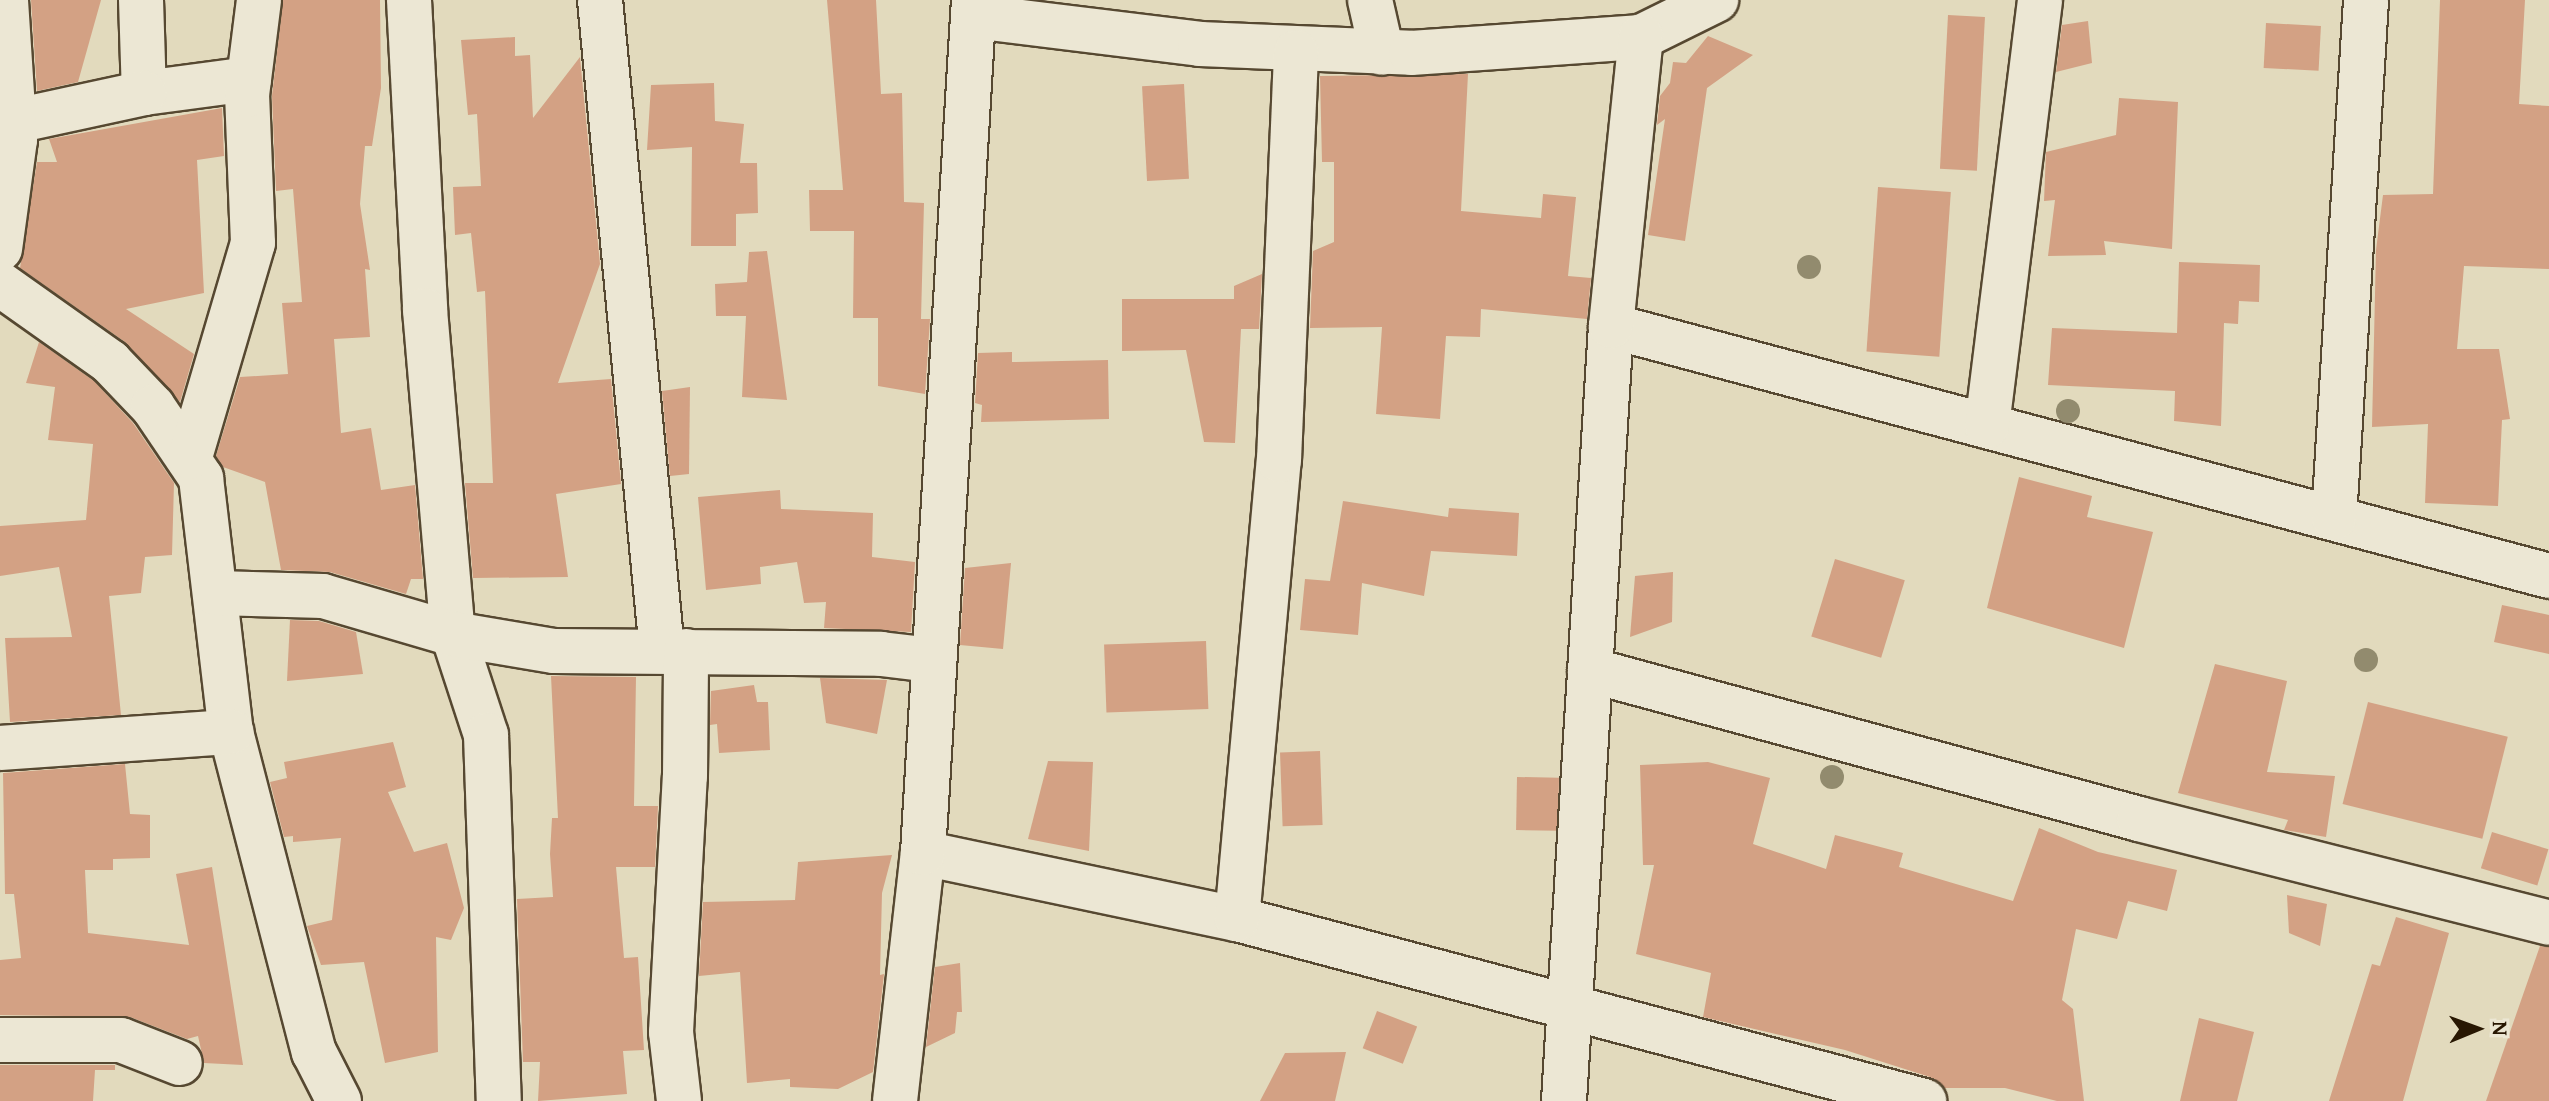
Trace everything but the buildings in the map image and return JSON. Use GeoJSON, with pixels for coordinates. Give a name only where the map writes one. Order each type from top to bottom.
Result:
{"type":"FeatureCollection","features":[{"type":"Feature","properties":{"kind":"street"},"geometry":{"type":"LineString","coordinates":[[0,249],[10,197],[15,121],[6,0]]}},
{"type":"Feature","properties":{"kind":"street"},"geometry":{"type":"LineString","coordinates":[[141,0],[144,93]]}},
{"type":"Feature","properties":{"kind":"street"},"geometry":{"type":"LineString","coordinates":[[190,457],[253,243],[249,79],[259,0]]}},
{"type":"Feature","properties":{"kind":"street"},"geometry":{"type":"LineString","coordinates":[[409,0],[425,310],[453,634],[486,735],[499,1101]]}},
{"type":"Feature","properties":{"kind":"street"},"geometry":{"type":"LineString","coordinates":[[600,0],[674,651],[685,776],[671,1032],[679,1101]]}},
{"type":"Feature","properties":{"kind":"street"},"geometry":{"type":"LineString","coordinates":[[1370,0],[1382,53]]}},
{"type":"Feature","properties":{"kind":"street"},"geometry":{"type":"LineString","coordinates":[[895,1101],[923,853],[931,660],[973,8],[1296,52],[1382,53],[1641,37],[1716,0]]}},
{"type":"Feature","properties":{"kind":"street"},"geometry":{"type":"LineString","coordinates":[[1987,426],[2040,0]]}},
{"type":"Feature","properties":{"kind":"street"},"geometry":{"type":"LineString","coordinates":[[2334,518],[2366,0]]}},
{"type":"Feature","properties":{"kind":"street"},"geometry":{"type":"LineString","coordinates":[[1564,1101],[1611,326],[1641,37]]}},
{"type":"Feature","properties":{"kind":"street"},"geometry":{"type":"LineString","coordinates":[[1237,919],[1279,460],[1296,52]]}},
{"type":"Feature","properties":{"kind":"street"},"geometry":{"type":"LineString","coordinates":[[15,121],[144,93],[249,79]]}},
{"type":"Feature","properties":{"kind":"street"},"geometry":{"type":"LineString","coordinates":[[0,284],[110,362],[190,457],[207,501],[231,732],[314,1052],[339,1101]]}},
{"type":"Feature","properties":{"kind":"street"},"geometry":{"type":"LineString","coordinates":[[1611,326],[2549,576]]}},
{"type":"Feature","properties":{"kind":"street"},"geometry":{"type":"LineString","coordinates":[[216,593],[323,596],[453,634],[554,651],[674,651],[931,660]]}},
{"type":"Feature","properties":{"kind":"street"},"geometry":{"type":"LineString","coordinates":[[1590,670],[2124,815],[2549,923]]}},
{"type":"Feature","properties":{"kind":"street"},"geometry":{"type":"LineString","coordinates":[[0,748],[231,732]]}},
{"type":"Feature","properties":{"kind":"street"},"geometry":{"type":"LineString","coordinates":[[923,853],[1237,919],[1924,1101]]}},
{"type":"Feature","properties":{"kind":"street"},"geometry":{"type":"LineString","coordinates":[[0,1040],[121,1040],[180,1063]]}}]}
